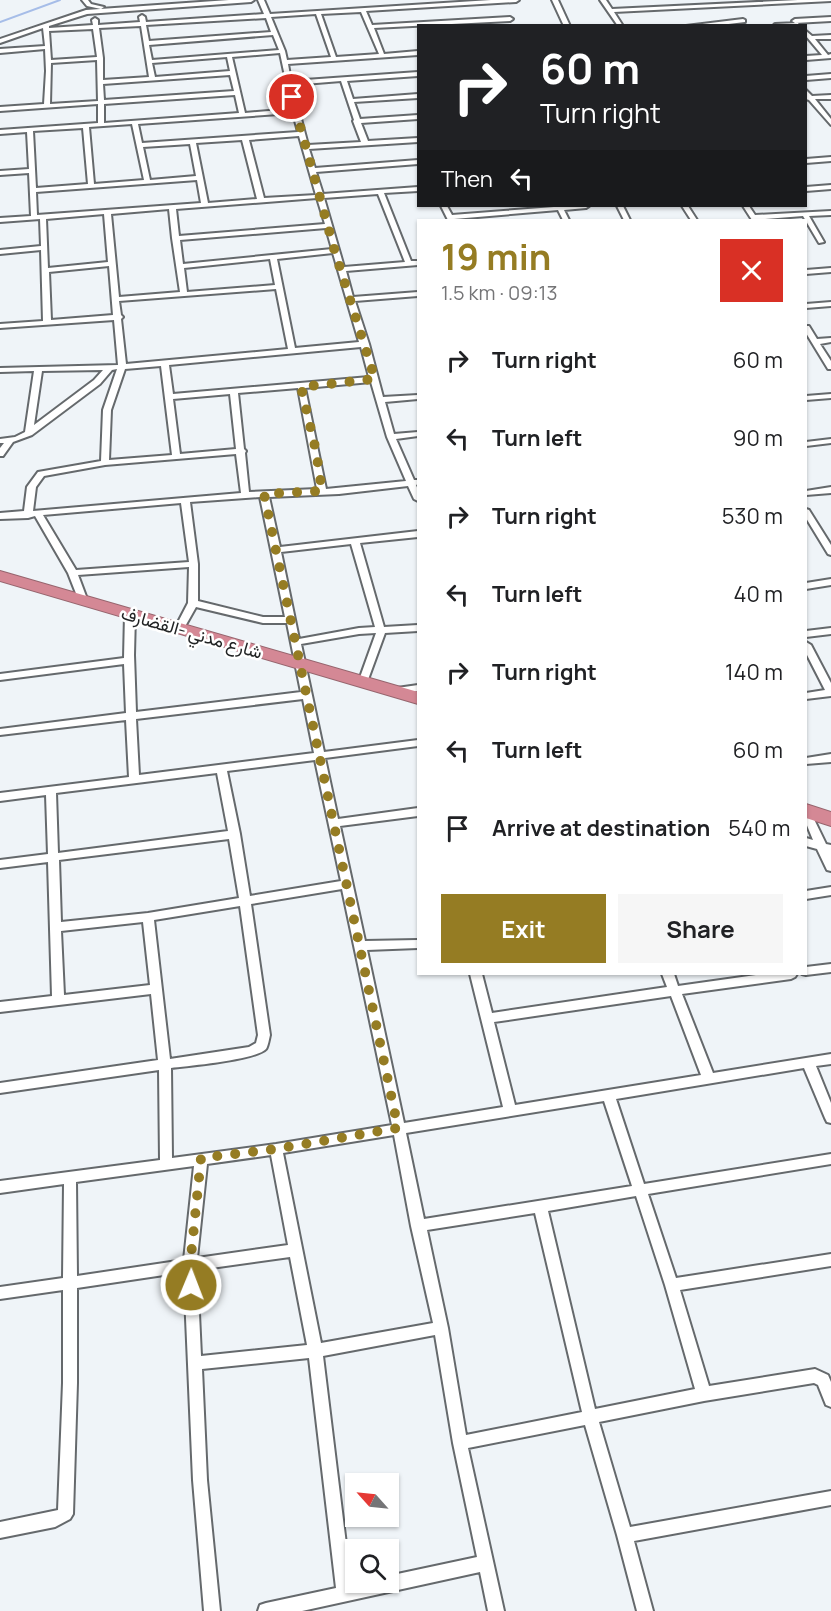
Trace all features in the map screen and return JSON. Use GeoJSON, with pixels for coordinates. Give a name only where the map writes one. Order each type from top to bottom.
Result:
{"type":"FeatureCollection","features":[{"type":"Feature","properties":{"kind":"highway","name":"شارع مدني -القضارف"},"geometry":{"type":"LineString","coordinates":[[0,576],[417,698]]}},
{"type":"Feature","properties":{"kind":"highway"},"geometry":{"type":"LineString","coordinates":[[807,812],[831,819]]}},
{"type":"Feature","properties":{"kind":"street"},"geometry":{"type":"LineString","coordinates":[[85,0],[89,5],[119,9]]}},
{"type":"Feature","properties":{"kind":"street"},"geometry":{"type":"LineString","coordinates":[[47,47],[0,50],[0,41],[46,27],[76,13],[251,0]]}},
{"type":"Feature","properties":{"kind":"street"},"geometry":{"type":"LineString","coordinates":[[0,516],[415,482],[391,437],[295,111],[282,51],[261,0]]}},
{"type":"Feature","properties":{"kind":"street"},"geometry":{"type":"LineString","coordinates":[[374,9],[380,0]]}},
{"type":"Feature","properties":{"kind":"street"},"geometry":{"type":"LineString","coordinates":[[454,0],[463,3]]}},
{"type":"Feature","properties":{"kind":"street"},"geometry":{"type":"LineString","coordinates":[[46,27],[96,27],[516,0]]}},
{"type":"Feature","properties":{"kind":"street"},"geometry":{"type":"LineString","coordinates":[[555,0],[566,24]]}},
{"type":"Feature","properties":{"kind":"street"},"geometry":{"type":"LineString","coordinates":[[603,0],[620,24]]}},
{"type":"Feature","properties":{"kind":"street"},"geometry":{"type":"LineString","coordinates":[[725,0],[746,23]]}},
{"type":"Feature","properties":{"kind":"street"},"geometry":{"type":"LineString","coordinates":[[611,12],[734,10],[777,2],[830,0]]}},
{"type":"Feature","properties":{"kind":"street"},"geometry":{"type":"LineString","coordinates":[[500,1],[513,24]]}},
{"type":"Feature","properties":{"kind":"street"},"geometry":{"type":"LineString","coordinates":[[777,2],[797,24],[831,19]]}},
{"type":"Feature","properties":{"kind":"street"},"geometry":{"type":"LineString","coordinates":[[140,8],[152,79]]}},
{"type":"Feature","properties":{"kind":"street"},"geometry":{"type":"LineString","coordinates":[[363,10],[382,55]]}},
{"type":"Feature","properties":{"kind":"street"},"geometry":{"type":"LineString","coordinates":[[93,11],[100,58],[101,124]]}},
{"type":"Feature","properties":{"kind":"street"},"geometry":{"type":"LineString","coordinates":[[318,13],[334,59]]}},
{"type":"Feature","properties":{"kind":"street"},"geometry":{"type":"LineString","coordinates":[[461,24],[510,19]]}},
{"type":"Feature","properties":{"kind":"street"},"geometry":{"type":"LineString","coordinates":[[721,24],[746,23]]}},
{"type":"Feature","properties":{"kind":"street"},"geometry":{"type":"LineString","coordinates":[[370,27],[417,25]]}},
{"type":"Feature","properties":{"kind":"street"},"geometry":{"type":"LineString","coordinates":[[46,27],[47,105]]}},
{"type":"Feature","properties":{"kind":"street"},"geometry":{"type":"LineString","coordinates":[[147,43],[275,33]]}},
{"type":"Feature","properties":{"kind":"street"},"geometry":{"type":"LineString","coordinates":[[807,34],[829,56]]}},
{"type":"Feature","properties":{"kind":"street"},"geometry":{"type":"LineString","coordinates":[[811,38],[831,37]]}},
{"type":"Feature","properties":{"kind":"street"},"geometry":{"type":"LineString","coordinates":[[149,62],[282,51]]}},
{"type":"Feature","properties":{"kind":"street"},"geometry":{"type":"LineString","coordinates":[[285,62],[417,53]]}},
{"type":"Feature","properties":{"kind":"street"},"geometry":{"type":"LineString","coordinates":[[229,55],[242,114]]}},
{"type":"Feature","properties":{"kind":"street"},"geometry":{"type":"LineString","coordinates":[[807,58],[829,56]]}},
{"type":"Feature","properties":{"kind":"street"},"geometry":{"type":"LineString","coordinates":[[48,62],[100,58]]}},
{"type":"Feature","properties":{"kind":"street"},"geometry":{"type":"LineString","coordinates":[[100,82],[233,74]]}},
{"type":"Feature","properties":{"kind":"street"},"geometry":{"type":"LineString","coordinates":[[289,83],[417,74]]}},
{"type":"Feature","properties":{"kind":"street"},"geometry":{"type":"LineString","coordinates":[[807,78],[831,76]]}},
{"type":"Feature","properties":{"kind":"street"},"geometry":{"type":"LineString","coordinates":[[343,79],[365,143]]}},
{"type":"Feature","properties":{"kind":"street"},"geometry":{"type":"LineString","coordinates":[[0,109],[237,93]]}},
{"type":"Feature","properties":{"kind":"street"},"geometry":{"type":"LineString","coordinates":[[350,100],[417,96]]}},
{"type":"Feature","properties":{"kind":"street"},"geometry":{"type":"LineString","coordinates":[[808,98],[831,97]]}},
{"type":"Feature","properties":{"kind":"street"},"geometry":{"type":"LineString","coordinates":[[808,98],[831,123]]}},
{"type":"Feature","properties":{"kind":"street"},"geometry":{"type":"LineString","coordinates":[[0,132],[295,111]]}},
{"type":"Feature","properties":{"kind":"street"},"geometry":{"type":"LineString","coordinates":[[356,121],[417,117]]}},
{"type":"Feature","properties":{"kind":"street"},"geometry":{"type":"LineString","coordinates":[[135,122],[147,181]]}},
{"type":"Feature","properties":{"kind":"street"},"geometry":{"type":"LineString","coordinates":[[86,126],[91,186]]}},
{"type":"Feature","properties":{"kind":"street"},"geometry":{"type":"LineString","coordinates":[[30,129],[34,218]]}},
{"type":"Feature","properties":{"kind":"street"},"geometry":{"type":"LineString","coordinates":[[141,146],[302,134]]}},
{"type":"Feature","properties":{"kind":"street"},"geometry":{"type":"LineString","coordinates":[[245,138],[261,201]]}},
{"type":"Feature","properties":{"kind":"street"},"geometry":{"type":"LineString","coordinates":[[306,147],[417,140]]}},
{"type":"Feature","properties":{"kind":"street"},"geometry":{"type":"LineString","coordinates":[[193,142],[206,205]]}},
{"type":"Feature","properties":{"kind":"street"},"geometry":{"type":"LineString","coordinates":[[807,161],[831,159]]}},
{"type":"Feature","properties":{"kind":"street"},"geometry":{"type":"LineString","coordinates":[[312,170],[417,162]]}},
{"type":"Feature","properties":{"kind":"street"},"geometry":{"type":"LineString","coordinates":[[0,173],[33,171]]}},
{"type":"Feature","properties":{"kind":"street"},"geometry":{"type":"LineString","coordinates":[[34,190],[200,178]]}},
{"type":"Feature","properties":{"kind":"street"},"geometry":{"type":"LineString","coordinates":[[807,189],[831,187]]}},
{"type":"Feature","properties":{"kind":"street"},"geometry":{"type":"LineString","coordinates":[[0,220],[417,189]]}},
{"type":"Feature","properties":{"kind":"street"},"geometry":{"type":"LineString","coordinates":[[380,191],[409,264]]}},
{"type":"Feature","properties":{"kind":"street"},"geometry":{"type":"LineString","coordinates":[[172,207],[184,293]]}},
{"type":"Feature","properties":{"kind":"street"},"geometry":{"type":"LineString","coordinates":[[450,219],[573,207]]}},
{"type":"Feature","properties":{"kind":"street"},"geometry":{"type":"LineString","coordinates":[[560,208],[566,219]]}},
{"type":"Feature","properties":{"kind":"street"},"geometry":{"type":"LineString","coordinates":[[105,463],[107,410],[122,367],[119,317],[111,264],[107,212]]}},
{"type":"Feature","properties":{"kind":"street"},"geometry":{"type":"LineString","coordinates":[[505,212],[508,219]]}},
{"type":"Feature","properties":{"kind":"street"},"geometry":{"type":"LineString","coordinates":[[754,219],[831,213]]}},
{"type":"Feature","properties":{"kind":"street"},"geometry":{"type":"LineString","coordinates":[[806,214],[821,242]]}},
{"type":"Feature","properties":{"kind":"street"},"geometry":{"type":"LineString","coordinates":[[44,217],[47,322]]}},
{"type":"Feature","properties":{"kind":"street"},"geometry":{"type":"LineString","coordinates":[[175,237],[328,226]]}},
{"type":"Feature","properties":{"kind":"street"},"geometry":{"type":"LineString","coordinates":[[0,252],[44,248]]}},
{"type":"Feature","properties":{"kind":"street"},"geometry":{"type":"LineString","coordinates":[[180,266],[335,252]]}},
{"type":"Feature","properties":{"kind":"street"},"geometry":{"type":"LineString","coordinates":[[273,258],[292,350]]}},
{"type":"Feature","properties":{"kind":"street"},"geometry":{"type":"LineString","coordinates":[[341,269],[417,263]]}},
{"type":"Feature","properties":{"kind":"street"},"geometry":{"type":"LineString","coordinates":[[45,270],[111,264]]}},
{"type":"Feature","properties":{"kind":"street"},"geometry":{"type":"LineString","coordinates":[[807,272],[831,270]]}},
{"type":"Feature","properties":{"kind":"street"},"geometry":{"type":"LineString","coordinates":[[116,299],[279,287]]}},
{"type":"Feature","properties":{"kind":"street"},"geometry":{"type":"LineString","coordinates":[[351,299],[417,294]]}},
{"type":"Feature","properties":{"kind":"street"},"geometry":{"type":"LineString","coordinates":[[807,306],[831,304]]}},
{"type":"Feature","properties":{"kind":"street"},"geometry":{"type":"LineString","coordinates":[[0,326],[119,317]]}},
{"type":"Feature","properties":{"kind":"street"},"geometry":{"type":"LineString","coordinates":[[807,330],[831,367]]}},
{"type":"Feature","properties":{"kind":"street"},"geometry":{"type":"LineString","coordinates":[[815,342],[831,340]]}},
{"type":"Feature","properties":{"kind":"street"},"geometry":{"type":"LineString","coordinates":[[0,370],[122,367],[365,344]]}},
{"type":"Feature","properties":{"kind":"street"},"geometry":{"type":"LineString","coordinates":[[165,363],[171,397],[176,456]]}},
{"type":"Feature","properties":{"kind":"street"},"geometry":{"type":"LineString","coordinates":[[0,441],[10,441],[29,433],[97,382],[110,367]]}},
{"type":"Feature","properties":{"kind":"street"},"geometry":{"type":"LineString","coordinates":[[29,433],[38,369]]}},
{"type":"Feature","properties":{"kind":"street"},"geometry":{"type":"LineString","coordinates":[[171,397],[375,379]]}},
{"type":"Feature","properties":{"kind":"street"},"geometry":{"type":"LineString","coordinates":[[301,387],[312,431],[322,491]]}},
{"type":"Feature","properties":{"kind":"street"},"geometry":{"type":"LineString","coordinates":[[234,393],[245,495]]}},
{"type":"Feature","properties":{"kind":"street"},"geometry":{"type":"LineString","coordinates":[[807,398],[831,396]]}},
{"type":"Feature","properties":{"kind":"street"},"geometry":{"type":"LineString","coordinates":[[380,400],[417,397]]}},
{"type":"Feature","properties":{"kind":"street"},"geometry":{"type":"LineString","coordinates":[[391,437],[417,434]]}},
{"type":"Feature","properties":{"kind":"street"},"geometry":{"type":"LineString","coordinates":[[0,454],[10,441]]}},
{"type":"Feature","properties":{"kind":"street"},"geometry":{"type":"LineString","coordinates":[[807,444],[831,441]]}},
{"type":"Feature","properties":{"kind":"street"},"geometry":{"type":"LineString","coordinates":[[82,599],[73,573],[33,514],[31,487],[34,480],[42,474],[105,463],[242,451]]}},
{"type":"Feature","properties":{"kind":"street"},"geometry":{"type":"LineString","coordinates":[[807,493],[831,490]]}},
{"type":"Feature","properties":{"kind":"street"},"geometry":{"type":"LineString","coordinates":[[264,494],[297,642],[298,663],[320,755],[441,1328],[460,1443],[496,1611]]}},
{"type":"Feature","properties":{"kind":"street"},"geometry":{"type":"LineString","coordinates":[[180,628],[193,603],[194,564],[185,500]]}},
{"type":"Feature","properties":{"kind":"street"},"geometry":{"type":"LineString","coordinates":[[807,513],[831,552]]}},
{"type":"Feature","properties":{"kind":"street"},"geometry":{"type":"LineString","coordinates":[[821,534],[831,533]]}},
{"type":"Feature","properties":{"kind":"street"},"geometry":{"type":"LineString","coordinates":[[277,550],[417,534]]}},
{"type":"Feature","properties":{"kind":"street"},"geometry":{"type":"LineString","coordinates":[[355,541],[381,632],[363,683]]}},
{"type":"Feature","properties":{"kind":"street"},"geometry":{"type":"LineString","coordinates":[[73,573],[194,564]]}},
{"type":"Feature","properties":{"kind":"street"},"geometry":{"type":"LineString","coordinates":[[807,586],[831,582]]}},
{"type":"Feature","properties":{"kind":"street"},"geometry":{"type":"LineString","coordinates":[[193,603],[263,620],[292,620]]}},
{"type":"Feature","properties":{"kind":"street"},"geometry":{"type":"LineString","coordinates":[[130,614],[127,661],[133,717],[134,780]]}},
{"type":"Feature","properties":{"kind":"street"},"geometry":{"type":"LineString","coordinates":[[297,642],[359,631],[381,632],[417,628]]}},
{"type":"Feature","properties":{"kind":"street"},"geometry":{"type":"LineString","coordinates":[[807,634],[831,631]]}},
{"type":"Feature","properties":{"kind":"street"},"geometry":{"type":"LineString","coordinates":[[807,647],[831,693],[807,696]]}},
{"type":"Feature","properties":{"kind":"street"},"geometry":{"type":"LineString","coordinates":[[0,677],[127,661]]}},
{"type":"Feature","properties":{"kind":"street"},"geometry":{"type":"LineString","coordinates":[[397,691],[417,687]]}},
{"type":"Feature","properties":{"kind":"street"},"geometry":{"type":"LineString","coordinates":[[0,732],[306,695]]}},
{"type":"Feature","properties":{"kind":"street"},"geometry":{"type":"LineString","coordinates":[[0,797],[417,743]]}},
{"type":"Feature","properties":{"kind":"street"},"geometry":{"type":"LineString","coordinates":[[807,761],[831,758]]}},
{"type":"Feature","properties":{"kind":"street"},"geometry":{"type":"LineString","coordinates":[[0,1088],[165,1066],[251,1052],[261,1046],[264,1035],[245,900],[235,834],[221,769]]}},
{"type":"Feature","properties":{"kind":"street"},"geometry":{"type":"LineString","coordinates":[[51,790],[58,1000]]}},
{"type":"Feature","properties":{"kind":"street"},"geometry":{"type":"LineString","coordinates":[[333,823],[417,812]]}},
{"type":"Feature","properties":{"kind":"street"},"geometry":{"type":"LineString","coordinates":[[807,814],[826,848],[831,867]]}},
{"type":"Feature","properties":{"kind":"street"},"geometry":{"type":"LineString","coordinates":[[0,864],[235,834]]}},
{"type":"Feature","properties":{"kind":"street"},"geometry":{"type":"LineString","coordinates":[[807,842],[826,848]]}},
{"type":"Feature","properties":{"kind":"street"},"geometry":{"type":"LineString","coordinates":[[56,927],[148,917],[346,884]]}},
{"type":"Feature","properties":{"kind":"street"},"geometry":{"type":"LineString","coordinates":[[807,895],[831,891]]}},
{"type":"Feature","properties":{"kind":"street"},"geometry":{"type":"LineString","coordinates":[[148,917],[165,1066],[166,1162]]}},
{"type":"Feature","properties":{"kind":"street"},"geometry":{"type":"LineString","coordinates":[[359,946],[417,944]]}},
{"type":"Feature","properties":{"kind":"street"},"geometry":{"type":"LineString","coordinates":[[807,971],[831,968]]}},
{"type":"Feature","properties":{"kind":"street"},"geometry":{"type":"LineString","coordinates":[[476,975],[510,1109]]}},
{"type":"Feature","properties":{"kind":"street"},"geometry":{"type":"LineString","coordinates":[[668,975],[708,1077]]}},
{"type":"Feature","properties":{"kind":"street"},"geometry":{"type":"LineString","coordinates":[[487,1018],[783,975]]}},
{"type":"Feature","properties":{"kind":"street"},"geometry":{"type":"LineString","coordinates":[[0,1007],[155,989]]}},
{"type":"Feature","properties":{"kind":"street"},"geometry":{"type":"LineString","coordinates":[[0,1187],[166,1162],[276,1149],[510,1109],[831,1059]]}},
{"type":"Feature","properties":{"kind":"street"},"geometry":{"type":"LineString","coordinates":[[808,1062],[831,1118]]}},
{"type":"Feature","properties":{"kind":"street"},"geometry":{"type":"LineString","coordinates":[[608,1094],[672,1285],[704,1394]]}},
{"type":"Feature","properties":{"kind":"street"},"geometry":{"type":"LineString","coordinates":[[276,1149],[315,1350],[344,1593]]}},
{"type":"Feature","properties":{"kind":"street"},"geometry":{"type":"LineString","coordinates":[[201,1158],[190,1266],[200,1480],[212,1611]]}},
{"type":"Feature","properties":{"kind":"street"},"geometry":{"type":"LineString","coordinates":[[418,1226],[831,1159]]}},
{"type":"Feature","properties":{"kind":"street"},"geometry":{"type":"LineString","coordinates":[[0,1530],[55,1519],[65,1514],[72,1283],[70,1177]]}},
{"type":"Feature","properties":{"kind":"street"},"geometry":{"type":"LineString","coordinates":[[540,1206],[590,1417],[645,1611]]}},
{"type":"Feature","properties":{"kind":"street"},"geometry":{"type":"LineString","coordinates":[[0,1293],[296,1250]]}},
{"type":"Feature","properties":{"kind":"street"},"geometry":{"type":"LineString","coordinates":[[672,1285],[831,1260]]}},
{"type":"Feature","properties":{"kind":"street"},"geometry":{"type":"LineString","coordinates":[[194,1363],[315,1350],[441,1328]]}},
{"type":"Feature","properties":{"kind":"street"},"geometry":{"type":"LineString","coordinates":[[460,1443],[704,1394],[814,1376],[823,1380],[831,1400]]}},
{"type":"Feature","properties":{"kind":"street"},"geometry":{"type":"LineString","coordinates":[[625,1534],[831,1498]]}},
{"type":"Feature","properties":{"kind":"street"},"geometry":{"type":"LineString","coordinates":[[266,1611],[485,1563]]}},
{"type":"Feature","properties":{"kind":"waterway"},"geometry":{"type":"LineString","coordinates":[[0,22],[60,0]]}},
{"type":"Feature","properties":{"kind":"route"},"geometry":{"type":"LineString","coordinates":[[191,1285],[190,1266],[201,1158],[276,1149],[398,1128],[264,494],[322,491],[316,451],[301,387],[375,379],[335,252],[292,97]]}}]}
